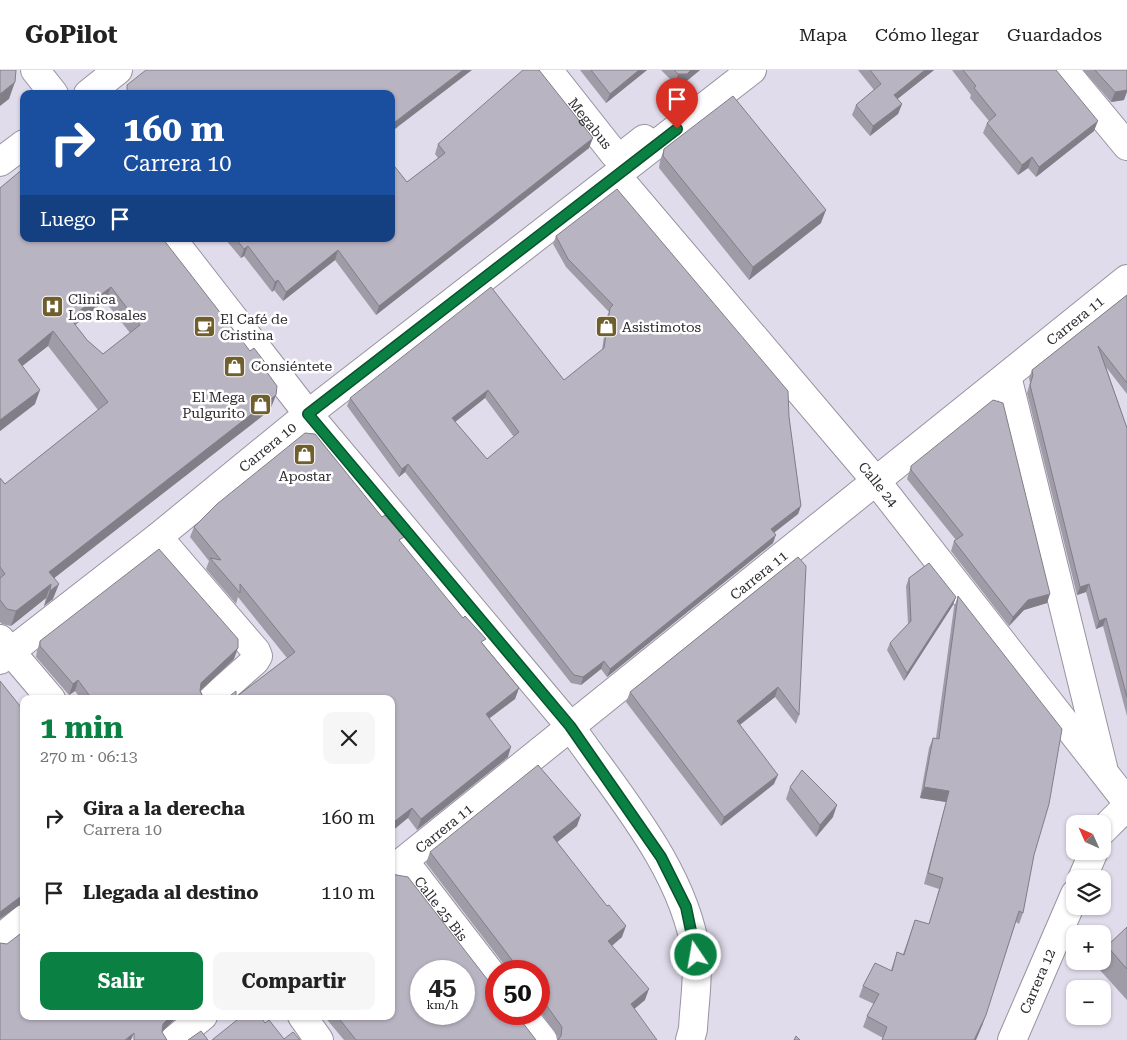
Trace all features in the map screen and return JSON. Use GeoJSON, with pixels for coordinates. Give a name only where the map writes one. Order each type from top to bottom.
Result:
{"type":"FeatureCollection","features":[{"type":"Feature","properties":{"kind":"street"},"geometry":{"type":"LineString","coordinates":[[35,70],[51,90]]}},
{"type":"Feature","properties":{"kind":"street"},"geometry":{"type":"LineString","coordinates":[[93,90],[118,70]]}},
{"type":"Feature","properties":{"kind":"street","name":"Megabus"},"geometry":{"type":"LineString","coordinates":[[548,70],[615,155],[621,157],[732,70]]}},
{"type":"Feature","properties":{"kind":"street","name":"Carrera 10"},"geometry":{"type":"LineString","coordinates":[[3,650],[158,537],[308,414],[752,70]]}},
{"type":"Feature","properties":{"kind":"street"},"geometry":{"type":"LineString","coordinates":[[1064,70],[1127,146]]}},
{"type":"Feature","properties":{"kind":"street"},"geometry":{"type":"LineString","coordinates":[[0,162],[20,147]]}},
{"type":"Feature","properties":{"kind":"street","name":"Calle 24"},"geometry":{"type":"LineString","coordinates":[[617,176],[876,481],[1127,802]]}},
{"type":"Feature","properties":{"kind":"street"},"geometry":{"type":"LineString","coordinates":[[174,242],[308,414],[570,726],[661,857],[686,907],[696,955],[693,1029],[690,1040]]}},
{"type":"Feature","properties":{"kind":"street","name":"Carrera 11"},"geometry":{"type":"LineString","coordinates":[[398,867],[570,726],[1127,280]]}},
{"type":"Feature","properties":{"kind":"street"},"geometry":{"type":"LineString","coordinates":[[1007,376],[1105,776]]}},
{"type":"Feature","properties":{"kind":"street"},"geometry":{"type":"LineString","coordinates":[[158,537],[256,651],[258,656],[255,661],[217,695]]}},
{"type":"Feature","properties":{"kind":"street"},"geometry":{"type":"LineString","coordinates":[[3,650],[46,695]]}},
{"type":"Feature","properties":{"kind":"street"},"geometry":{"type":"LineString","coordinates":[[1111,822],[1127,806]]}},
{"type":"Feature","properties":{"kind":"street","name":"Calle 25 Bis"},"geometry":{"type":"LineString","coordinates":[[398,867],[485,967]]}},
{"type":"Feature","properties":{"kind":"street","name":"Carrera 12"},"geometry":{"type":"LineString","coordinates":[[1012,1040],[1066,915]]}},
{"type":"Feature","properties":{"kind":"street"},"geometry":{"type":"LineString","coordinates":[[0,939],[20,922]]}},
{"type":"Feature","properties":{"kind":"street"},"geometry":{"type":"LineString","coordinates":[[174,1040],[197,1020]]}},
{"type":"Feature","properties":{"kind":"street"},"geometry":{"type":"LineString","coordinates":[[305,1020],[319,1040]]}},
{"type":"Feature","properties":{"kind":"street"},"geometry":{"type":"LineString","coordinates":[[531,1025],[543,1040]]}},
{"type":"Feature","properties":{"kind":"building"},"geometry":{"type":"Polygon","coordinates":[[[0,70],[16,70],[15,82],[0,94],[0,70]]]}},
{"type":"Feature","properties":{"kind":"building"},"geometry":{"type":"Polygon","coordinates":[[[146,70],[463,70],[395,122],[395,90],[127,90],[127,85],[146,70]]]}},
{"type":"Feature","properties":{"kind":"building"},"geometry":{"type":"Polygon","coordinates":[[[523,70],[539,70],[593,138],[379,306],[338,250],[286,292],[278,280],[275,282],[248,246],[244,249],[238,242],[395,242],[395,167],[407,182],[445,153],[438,144],[523,70]]]}},
{"type":"Feature","properties":{"kind":"building"},"geometry":{"type":"Polygon","coordinates":[[[591,70],[639,70],[610,94],[591,70]]]}},
{"type":"Feature","properties":{"kind":"building"},"geometry":{"type":"Polygon","coordinates":[[[674,70],[691,70],[687,74],[678,74],[674,70]]]}},
{"type":"Feature","properties":{"kind":"building"},"geometry":{"type":"Polygon","coordinates":[[[870,70],[925,70],[894,95],[902,104],[873,126],[856,105],[881,84],[870,70]]]}},
{"type":"Feature","properties":{"kind":"building"},"geometry":{"type":"Polygon","coordinates":[[[963,70],[1056,70],[1098,121],[1039,167],[1032,157],[1022,165],[987,123],[996,115],[974,88],[976,86],[963,70]]]}},
{"type":"Feature","properties":{"kind":"building"},"geometry":{"type":"Polygon","coordinates":[[[1095,70],[1127,70],[1127,90],[1115,92],[1095,70]]]}},
{"type":"Feature","properties":{"kind":"building"},"geometry":{"type":"Polygon","coordinates":[[[733,96],[826,210],[753,267],[663,156],[664,149],[733,96]]]}},
{"type":"Feature","properties":{"kind":"building"},"geometry":{"type":"Polygon","coordinates":[[[20,171],[20,242],[165,242],[250,351],[254,348],[270,369],[266,371],[277,386],[276,395],[49,572],[59,584],[50,591],[51,584],[16,611],[7,609],[0,600],[0,578],[5,574],[0,567],[0,478],[5,484],[108,402],[53,331],[18,360],[40,390],[0,420],[0,188],[20,171]],[[111,287],[70,318],[87,340],[103,354],[140,325],[111,287]]]}},
{"type":"Feature","properties":{"kind":"building"},"geometry":{"type":"Polygon","coordinates":[[[617,189],[788,391],[789,417],[801,506],[771,529],[776,535],[610,669],[604,661],[583,677],[574,675],[408,464],[402,469],[350,398],[491,287],[564,380],[604,348],[610,308],[613,305],[568,259],[556,236],[617,189]],[[488,390],[452,418],[487,459],[519,432],[488,390]]]}},
{"type":"Feature","properties":{"kind":"building"},"geometry":{"type":"Polygon","coordinates":[[[1127,295],[1127,383],[1098,346],[1127,428],[1127,697],[1106,618],[1099,621],[1089,584],[1080,587],[1030,385],[1033,375],[1032,370],[1127,295]]]}},
{"type":"Feature","properties":{"kind":"building"},"geometry":{"type":"Polygon","coordinates":[[[993,400],[1003,403],[1050,594],[1028,600],[1013,617],[954,541],[963,535],[911,470],[911,466],[993,400]]]}},
{"type":"Feature","properties":{"kind":"building"},"geometry":{"type":"Polygon","coordinates":[[[305,433],[315,434],[382,517],[385,515],[404,537],[399,540],[463,618],[465,616],[486,639],[481,642],[519,688],[486,714],[511,747],[421,819],[412,808],[395,821],[395,695],[239,695],[295,652],[240,584],[240,593],[210,558],[221,560],[194,527],[217,504],[305,433]]]}},
{"type":"Feature","properties":{"kind":"building"},"geometry":{"type":"Polygon","coordinates":[[[159,549],[238,639],[238,648],[201,683],[200,691],[202,695],[89,695],[78,680],[73,684],[40,646],[40,641],[159,549]]]}},
{"type":"Feature","properties":{"kind":"building"},"geometry":{"type":"Polygon","coordinates":[[[798,557],[806,566],[799,715],[778,687],[737,721],[778,775],[724,817],[630,692],[798,557]]]}},
{"type":"Feature","properties":{"kind":"building"},"geometry":{"type":"Polygon","coordinates":[[[929,563],[956,597],[907,673],[890,643],[911,621],[909,578],[929,563]]]}},
{"type":"Feature","properties":{"kind":"building"},"geometry":{"type":"Polygon","coordinates":[[[958,596],[1062,729],[1049,804],[1034,855],[1023,913],[1019,911],[986,1015],[974,1040],[882,1040],[887,1027],[867,1016],[879,994],[863,986],[875,963],[892,971],[897,952],[904,955],[915,920],[929,924],[943,878],[928,873],[949,791],[924,787],[933,738],[939,739],[958,596]]]}},
{"type":"Feature","properties":{"kind":"building"},"geometry":{"type":"Polygon","coordinates":[[[0,681],[20,706],[20,897],[0,912],[0,681]]]}},
{"type":"Feature","properties":{"kind":"building"},"geometry":{"type":"Polygon","coordinates":[[[538,765],[581,815],[553,837],[607,906],[609,905],[626,926],[608,941],[649,989],[631,1004],[657,1040],[558,1040],[561,1036],[562,1027],[550,1010],[550,960],[512,960],[430,852],[538,765]]]}},
{"type":"Feature","properties":{"kind":"building"},"geometry":{"type":"Polygon","coordinates":[[[802,770],[837,805],[820,825],[790,787],[802,770]]]}},
{"type":"Feature","properties":{"kind":"building"},"geometry":{"type":"Polygon","coordinates":[[[395,875],[408,877],[472,960],[410,960],[410,1025],[475,1025],[475,964],[485,976],[485,1025],[524,1025],[536,1040],[356,1040],[340,1020],[395,1020],[395,875]]]}},
{"type":"Feature","properties":{"kind":"building"},"geometry":{"type":"Polygon","coordinates":[[[1127,927],[1127,969],[1111,951],[1111,942],[1127,927]]]}},
{"type":"Feature","properties":{"kind":"building"},"geometry":{"type":"Polygon","coordinates":[[[20,934],[20,1020],[167,1020],[163,1024],[162,1032],[167,1040],[134,1040],[134,1033],[125,1040],[0,1040],[0,943],[7,944],[20,934]]]}},
{"type":"Feature","properties":{"kind":"building"},"geometry":{"type":"Polygon","coordinates":[[[237,1020],[263,1020],[265,1023],[269,1020],[284,1039],[293,1032],[300,1040],[212,1040],[237,1020]]]}},
{"type":"Feature","properties":{"kind":"building"},"geometry":{"type":"Polygon","coordinates":[[[201,1031],[208,1040],[188,1040],[201,1031]]]}},
{"type":"Feature","properties":{"kind":"place","name":"Clinica Los Rosales"},"geometry":{"type":"Point","coordinates":[52,307]}},
{"type":"Feature","properties":{"kind":"place","name":"El Café de Cristina"},"geometry":{"type":"Point","coordinates":[204,327]}},
{"type":"Feature","properties":{"kind":"place","name":"Asistimotos"},"geometry":{"type":"Point","coordinates":[606,327]}},
{"type":"Feature","properties":{"kind":"place","name":"Consiéntete"},"geometry":{"type":"Point","coordinates":[235,366]}},
{"type":"Feature","properties":{"kind":"place","name":"El Mega Pulgurito"},"geometry":{"type":"Point","coordinates":[261,405]}},
{"type":"Feature","properties":{"kind":"place","name":"Apostar"},"geometry":{"type":"Point","coordinates":[305,454]}},
{"type":"Feature","properties":{"kind":"route"},"geometry":{"type":"LineString","coordinates":[[677,129],[308,414],[570,726],[661,857],[686,907],[696,955]]}}]}
